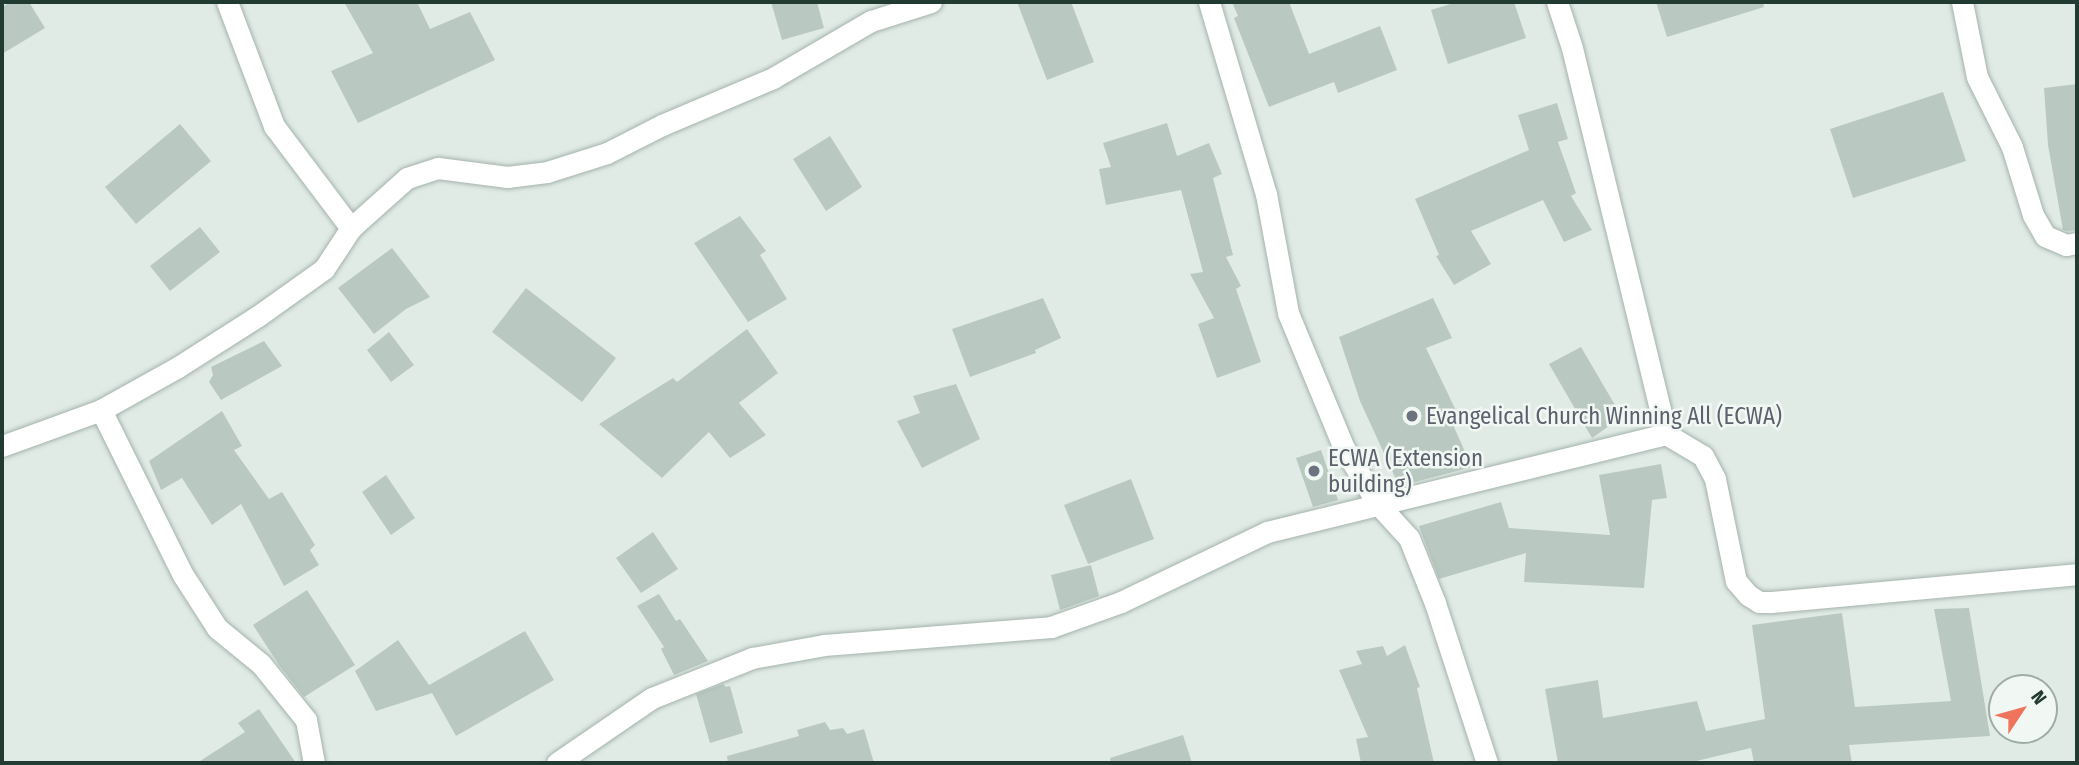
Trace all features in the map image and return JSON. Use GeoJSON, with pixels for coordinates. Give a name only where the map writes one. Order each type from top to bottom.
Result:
{"type":"FeatureCollection","features":[{"type":"Feature","properties":{"kind":"street"},"geometry":{"type":"LineString","coordinates":[[227,2],[274,126],[351,228]]}},
{"type":"Feature","properties":{"kind":"street"},"geometry":{"type":"LineString","coordinates":[[2,446],[101,410],[235,330],[324,269],[351,228],[407,178],[438,168],[507,177],[547,172],[607,153],[662,125],[773,78],[871,21],[931,2]]}},
{"type":"Feature","properties":{"kind":"street"},"geometry":{"type":"LineString","coordinates":[[1209,2],[1266,194],[1288,313],[1344,448],[1377,503],[1409,538],[1435,603],[1487,763]]}},
{"type":"Feature","properties":{"kind":"street"},"geometry":{"type":"LineString","coordinates":[[1557,2],[1572,48],[1666,434]]}},
{"type":"Feature","properties":{"kind":"street"},"geometry":{"type":"LineString","coordinates":[[1962,2],[1977,77],[2012,147],[2033,215],[2045,236],[2066,244],[2077,243]]}},
{"type":"Feature","properties":{"kind":"street"},"geometry":{"type":"LineString","coordinates":[[101,410],[183,575],[218,628],[261,664],[306,719],[314,763]]}},
{"type":"Feature","properties":{"kind":"street"},"geometry":{"type":"LineString","coordinates":[[557,763],[652,698],[752,658],[824,645],[1051,627],[1121,602],[1267,532],[1666,434],[1703,456],[1715,480],[1736,581],[1748,595],[1759,601],[2077,573]]}},
{"type":"Feature","properties":{"kind":"building"},"geometry":{"type":"Polygon","coordinates":[[[11,2],[29,2],[45,28],[2,54],[2,7],[11,2]]]}},
{"type":"Feature","properties":{"kind":"building"},"geometry":{"type":"Polygon","coordinates":[[[344,2],[417,2],[430,29],[470,12],[495,60],[358,123],[331,71],[373,53],[344,2]]]}},
{"type":"Feature","properties":{"kind":"building"},"geometry":{"type":"Polygon","coordinates":[[[771,2],[817,2],[824,28],[782,40],[771,2]]]}},
{"type":"Feature","properties":{"kind":"building"},"geometry":{"type":"Polygon","coordinates":[[[1017,2],[1071,2],[1094,62],[1047,80],[1017,2]]]}},
{"type":"Feature","properties":{"kind":"building"},"geometry":{"type":"Polygon","coordinates":[[[1232,2],[1289,2],[1309,54],[1380,26],[1397,70],[1338,93],[1334,82],[1269,107],[1234,18],[1238,16],[1232,2]]]}},
{"type":"Feature","properties":{"kind":"building"},"geometry":{"type":"Polygon","coordinates":[[[1457,2],[1514,2],[1526,38],[1448,64],[1431,10],[1457,2]]]}},
{"type":"Feature","properties":{"kind":"building"},"geometry":{"type":"Polygon","coordinates":[[[1656,2],[1763,2],[1764,7],[1667,37],[1656,2]]]}},
{"type":"Feature","properties":{"kind":"building"},"geometry":{"type":"Polygon","coordinates":[[[2077,84],[2077,230],[2068,231],[2063,230],[2048,145],[2044,88],[2077,84]]]}},
{"type":"Feature","properties":{"kind":"building"},"geometry":{"type":"Polygon","coordinates":[[[1943,92],[1966,161],[1853,198],[1830,129],[1943,92]]]}},
{"type":"Feature","properties":{"kind":"building"},"geometry":{"type":"Polygon","coordinates":[[[1557,103],[1568,139],[1558,142],[1576,193],[1571,196],[1592,230],[1564,242],[1543,200],[1471,231],[1491,264],[1454,285],[1436,256],[1439,255],[1415,199],[1529,150],[1518,115],[1557,103]]]}},
{"type":"Feature","properties":{"kind":"building"},"geometry":{"type":"Polygon","coordinates":[[[1167,123],[1177,156],[1209,143],[1222,174],[1213,178],[1233,255],[1226,257],[1241,286],[1236,289],[1261,362],[1217,378],[1198,324],[1214,318],[1190,274],[1203,272],[1181,190],[1106,205],[1099,169],[1111,167],[1103,143],[1167,123]]]}},
{"type":"Feature","properties":{"kind":"building"},"geometry":{"type":"Polygon","coordinates":[[[180,124],[211,161],[136,224],[105,187],[180,124]]]}},
{"type":"Feature","properties":{"kind":"building"},"geometry":{"type":"Polygon","coordinates":[[[830,136],[862,187],[826,211],[793,159],[830,136]]]}},
{"type":"Feature","properties":{"kind":"building"},"geometry":{"type":"Polygon","coordinates":[[[740,216],[766,251],[760,255],[787,299],[748,322],[694,243],[740,216]]]}},
{"type":"Feature","properties":{"kind":"building"},"geometry":{"type":"Polygon","coordinates":[[[200,227],[220,252],[170,291],[150,266],[200,227]]]}},
{"type":"Feature","properties":{"kind":"building"},"geometry":{"type":"Polygon","coordinates":[[[392,248],[430,297],[406,309],[374,334],[338,288],[392,248]]]}},
{"type":"Feature","properties":{"kind":"building"},"geometry":{"type":"Polygon","coordinates":[[[526,288],[616,358],[582,402],[492,332],[526,288]]]}},
{"type":"Feature","properties":{"kind":"building"},"geometry":{"type":"Polygon","coordinates":[[[1043,298],[1061,338],[1035,350],[1036,353],[970,377],[952,329],[1043,298]]]}},
{"type":"Feature","properties":{"kind":"building"},"geometry":{"type":"Polygon","coordinates":[[[1433,298],[1452,338],[1426,348],[1461,421],[1453,425],[1472,467],[1399,486],[1360,401],[1339,337],[1433,298]]]}},
{"type":"Feature","properties":{"kind":"building"},"geometry":{"type":"Polygon","coordinates":[[[747,329],[778,373],[739,403],[766,435],[730,458],[709,432],[662,478],[599,424],[673,378],[677,382],[747,329]]]}},
{"type":"Feature","properties":{"kind":"building"},"geometry":{"type":"Polygon","coordinates":[[[389,332],[414,365],[391,382],[367,350],[389,332]]]}},
{"type":"Feature","properties":{"kind":"building"},"geometry":{"type":"Polygon","coordinates":[[[264,341],[282,366],[221,400],[209,382],[213,375],[211,367],[264,341]]]}},
{"type":"Feature","properties":{"kind":"building"},"geometry":{"type":"Polygon","coordinates":[[[1581,347],[1622,417],[1592,438],[1549,364],[1581,347]]]}},
{"type":"Feature","properties":{"kind":"building"},"geometry":{"type":"Polygon","coordinates":[[[956,384],[980,439],[922,468],[897,421],[920,413],[913,396],[956,384]]]}},
{"type":"Feature","properties":{"kind":"building"},"geometry":{"type":"Polygon","coordinates":[[[222,411],[242,446],[234,450],[269,499],[282,492],[315,545],[310,550],[319,565],[284,586],[241,504],[212,525],[182,478],[161,490],[149,461],[222,411]]]}},
{"type":"Feature","properties":{"kind":"building"},"geometry":{"type":"Polygon","coordinates":[[[1321,450],[1338,500],[1313,507],[1296,458],[1321,450]]]}},
{"type":"Feature","properties":{"kind":"building"},"geometry":{"type":"Polygon","coordinates":[[[1661,464],[1667,498],[1652,500],[1644,588],[1524,582],[1526,553],[1439,579],[1419,526],[1501,502],[1509,528],[1610,535],[1599,475],[1661,464]]]}},
{"type":"Feature","properties":{"kind":"building"},"geometry":{"type":"Polygon","coordinates":[[[386,475],[415,518],[391,535],[362,492],[386,475]]]}},
{"type":"Feature","properties":{"kind":"building"},"geometry":{"type":"Polygon","coordinates":[[[1131,479],[1154,539],[1088,564],[1064,505],[1131,479]]]}},
{"type":"Feature","properties":{"kind":"building"},"geometry":{"type":"Polygon","coordinates":[[[653,532],[678,569],[641,593],[616,558],[653,532]]]}},
{"type":"Feature","properties":{"kind":"building"},"geometry":{"type":"Polygon","coordinates":[[[1091,565],[1099,596],[1060,610],[1051,575],[1091,565]]]}},
{"type":"Feature","properties":{"kind":"building"},"geometry":{"type":"Polygon","coordinates":[[[307,590],[355,665],[304,697],[253,625],[307,590]]]}},
{"type":"Feature","properties":{"kind":"building"},"geometry":{"type":"Polygon","coordinates":[[[659,594],[676,621],[680,619],[708,661],[674,675],[661,649],[664,647],[637,606],[659,594]]]}},
{"type":"Feature","properties":{"kind":"building"},"geometry":{"type":"Polygon","coordinates":[[[1969,608],[1988,736],[1849,745],[1852,763],[1754,763],[1751,748],[1688,763],[1558,763],[1545,689],[1598,680],[1603,718],[1697,701],[1706,731],[1765,719],[1752,625],[1842,613],[1855,707],[1951,701],[1934,609],[1969,608]]]}},
{"type":"Feature","properties":{"kind":"building"},"geometry":{"type":"Polygon","coordinates":[[[525,631],[554,680],[456,736],[432,693],[376,711],[355,671],[398,640],[429,685],[525,631]]]}},
{"type":"Feature","properties":{"kind":"building"},"geometry":{"type":"Polygon","coordinates":[[[1405,645],[1420,687],[1417,688],[1434,763],[1361,763],[1356,739],[1368,737],[1339,670],[1362,664],[1356,651],[1383,646],[1387,656],[1405,645]]]}},
{"type":"Feature","properties":{"kind":"building"},"geometry":{"type":"Polygon","coordinates":[[[723,684],[730,686],[743,733],[710,743],[696,694],[723,684]]]}},
{"type":"Feature","properties":{"kind":"building"},"geometry":{"type":"Polygon","coordinates":[[[259,709],[296,763],[197,763],[245,732],[238,723],[259,709]]]}},
{"type":"Feature","properties":{"kind":"building"},"geometry":{"type":"Polygon","coordinates":[[[825,722],[830,730],[843,728],[847,734],[864,729],[874,763],[728,763],[727,756],[799,736],[797,730],[825,722]]]}},
{"type":"Feature","properties":{"kind":"building"},"geometry":{"type":"Polygon","coordinates":[[[1183,735],[1192,763],[1111,763],[1110,758],[1183,735]]]}},
{"type":"Feature","properties":{"kind":"place","name":"Evangelical Church Winning All (ECWA)"},"geometry":{"type":"Point","coordinates":[1412,416]}},
{"type":"Feature","properties":{"kind":"place","name":"ECWA (Extension building)"},"geometry":{"type":"Point","coordinates":[1314,471]}}]}
